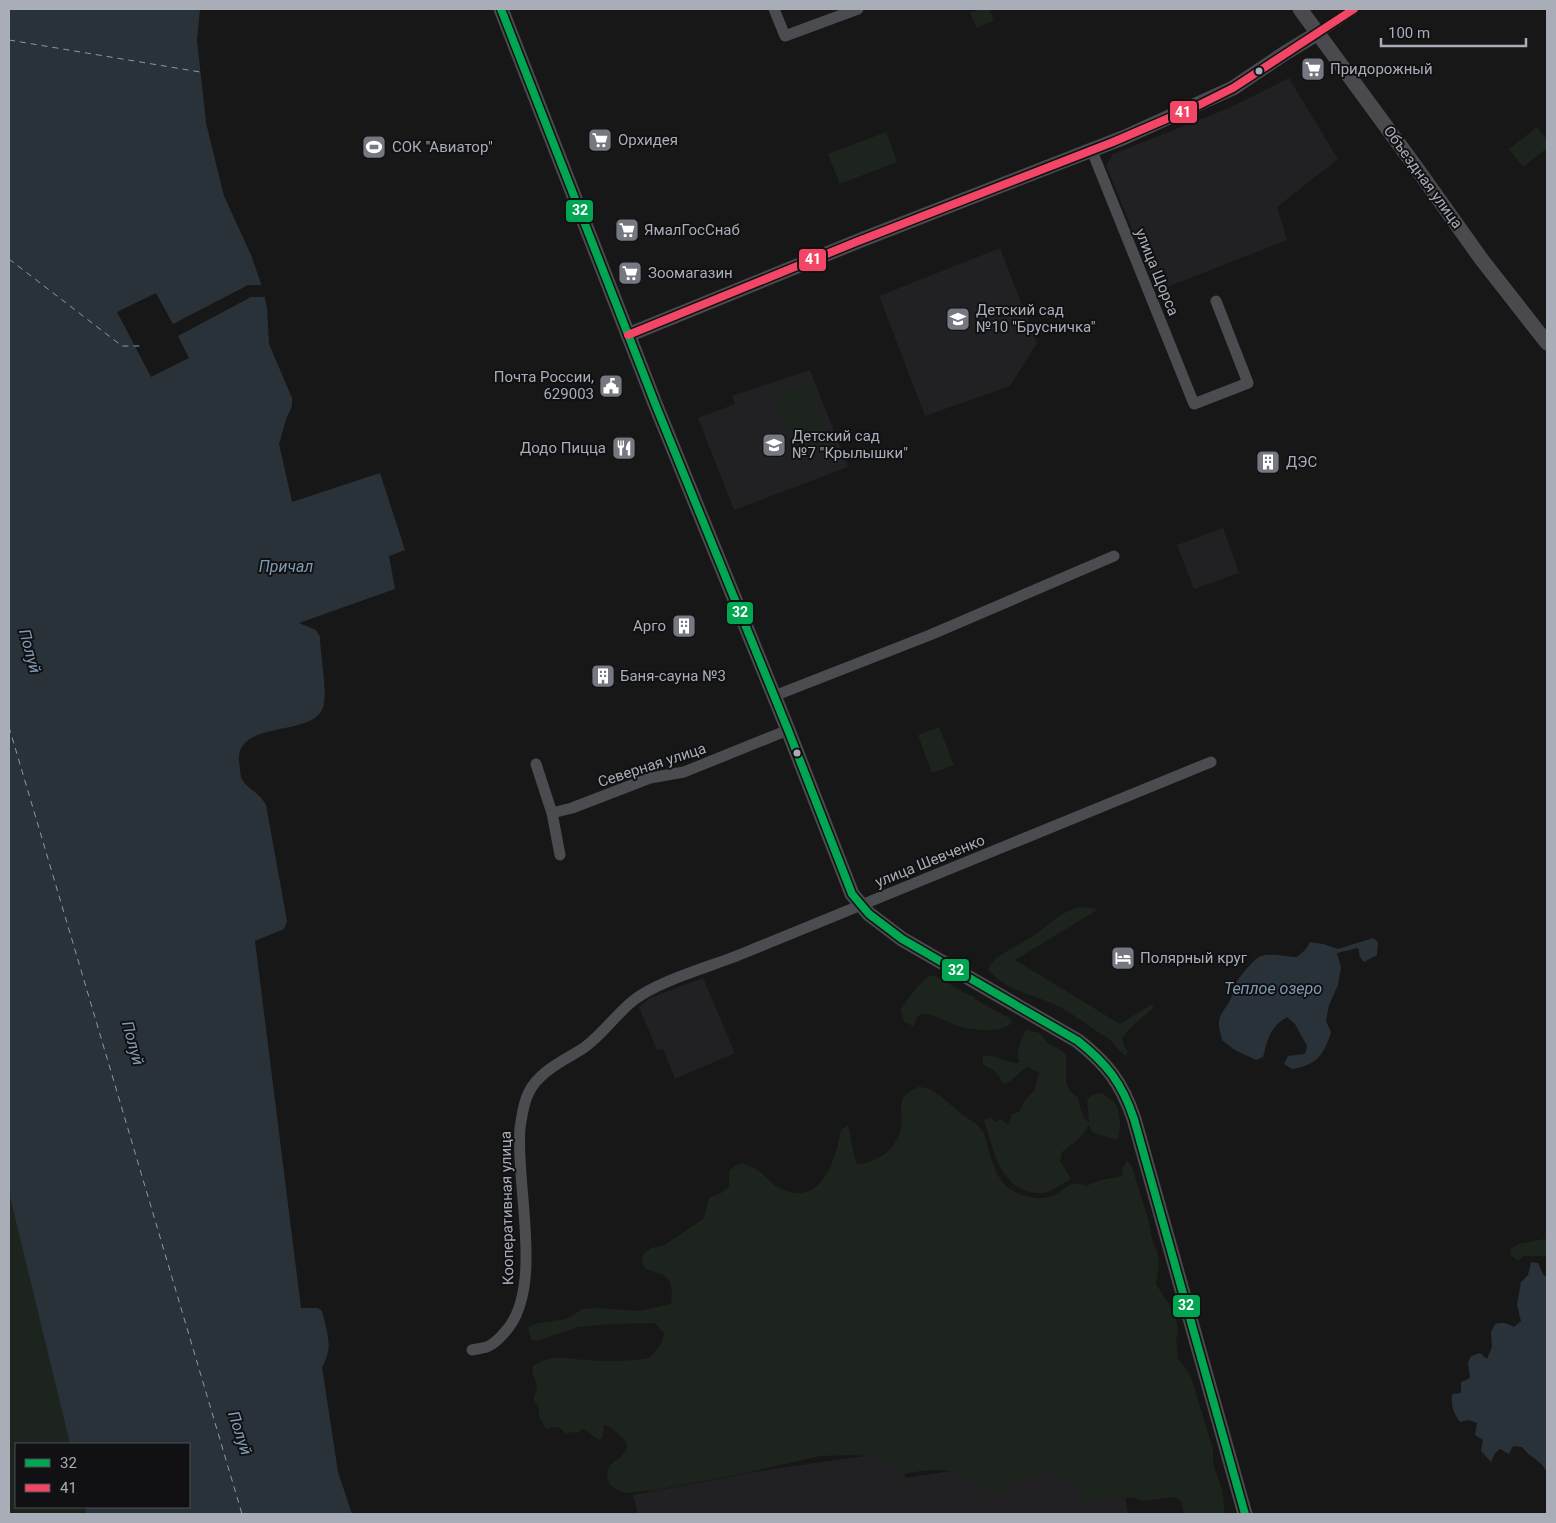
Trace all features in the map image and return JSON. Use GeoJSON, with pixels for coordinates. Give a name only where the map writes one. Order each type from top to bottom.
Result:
{"type":"FeatureCollection","features":[{"type":"Feature","properties":{"kind":"main road"},"geometry":{"type":"LineString","coordinates":[[502,9],[628,335],[788,730],[852,894],[877,921],[921,952],[1078,1041],[1103,1062],[1120,1085],[1134,1118],[1245,1514]]}},
{"type":"Feature","properties":{"kind":"main road","name":"Объездная улица"},"geometry":{"type":"LineString","coordinates":[[1300,9],[1482,260],[1547,343]]}},
{"type":"Feature","properties":{"kind":"main road"},"geometry":{"type":"LineString","coordinates":[[628,335],[848,246],[1092,151],[1214,98],[1233,88],[1318,33]]}},
{"type":"Feature","properties":{"kind":"street"},"geometry":{"type":"LineString","coordinates":[[774,9],[786,36],[858,9]]}},
{"type":"Feature","properties":{"kind":"street"},"geometry":{"type":"LineString","coordinates":[[1318,33],[1354,9]]}},
{"type":"Feature","properties":{"kind":"street","name":"улица Щорса"},"geometry":{"type":"LineString","coordinates":[[1092,151],[1194,404],[1248,384],[1216,301]]}},
{"type":"Feature","properties":{"kind":"street"},"geometry":{"type":"LineString","coordinates":[[774,696],[930,635],[1114,556]]}},
{"type":"Feature","properties":{"kind":"street","name":"Северная улица"},"geometry":{"type":"LineString","coordinates":[[552,813],[572,808],[650,778],[684,772],[788,730]]}},
{"type":"Feature","properties":{"kind":"street","name":"улица Шевченко"},"geometry":{"type":"LineString","coordinates":[[659,986],[1211,762]]}},
{"type":"Feature","properties":{"kind":"street"},"geometry":{"type":"LineString","coordinates":[[536,764],[552,813],[560,855]]}},
{"type":"Feature","properties":{"kind":"street","name":"Кооперативная улица"},"geometry":{"type":"LineString","coordinates":[[472,1350],[487,1347],[509,1327],[516,1316],[524,1287],[525,1235],[519,1150],[524,1102],[529,1091],[545,1073],[601,1034],[635,999],[659,986]]}},
{"type":"Feature","properties":{"kind":"shaded area"},"geometry":{"type":"Polygon","coordinates":[[[980,9],[989,9],[994,20],[977,28],[970,13],[980,9]]]}},
{"type":"Feature","properties":{"kind":"shaded area"},"geometry":{"type":"Polygon","coordinates":[[[1289,78],[1338,159],[1277,207],[1287,240],[1157,291],[1106,165],[1113,154],[1229,108],[1289,78]]]}},
{"type":"Feature","properties":{"kind":"shaded area"},"geometry":{"type":"Polygon","coordinates":[[[1537,127],[1547,140],[1547,148],[1523,167],[1509,149],[1537,127]]]}},
{"type":"Feature","properties":{"kind":"shaded area"},"geometry":{"type":"Polygon","coordinates":[[[886,132],[897,162],[840,184],[828,154],[886,132]]]}},
{"type":"Feature","properties":{"kind":"shaded area","name":"Детский сад №10 \"Брусничка\""},"geometry":{"type":"Polygon","coordinates":[[[1000,248],[1037,343],[1010,386],[925,416],[879,296],[1000,248]]]}},
{"type":"Feature","properties":{"kind":"shaded area","name":"Детский сад №7 \"Крылышки\""},"geometry":{"type":"Polygon","coordinates":[[[810,370],[848,467],[734,510],[698,418],[735,404],[732,396],[810,370]]]}},
{"type":"Feature","properties":{"kind":"shaded area"},"geometry":{"type":"Polygon","coordinates":[[[809,382],[833,446],[797,458],[774,394],[809,382]]]}},
{"type":"Feature","properties":{"kind":"shaded area"},"geometry":{"type":"Polygon","coordinates":[[[1223,528],[1239,573],[1194,589],[1177,545],[1223,528]]]}},
{"type":"Feature","properties":{"kind":"shaded area"},"geometry":{"type":"Polygon","coordinates":[[[939,727],[954,765],[932,773],[918,735],[939,727]]]}},
{"type":"Feature","properties":{"kind":"shaded area"},"geometry":{"type":"Polygon","coordinates":[[[1079,907],[1097,910],[1015,960],[1120,1024],[1154,1003],[1152,1009],[1129,1029],[1122,1038],[1124,1046],[1128,1051],[1126,1056],[1109,1039],[1072,1014],[1051,1003],[1012,988],[1003,983],[988,969],[995,959],[1033,936],[1062,914],[1079,907]]]}},
{"type":"Feature","properties":{"kind":"shaded area"},"geometry":{"type":"Polygon","coordinates":[[[933,975],[974,996],[975,999],[1009,1018],[1012,1022],[1008,1026],[996,1030],[974,1029],[923,1014],[918,1016],[913,1026],[904,1022],[901,1009],[920,984],[933,975]]]}},
{"type":"Feature","properties":{"kind":"shaded area"},"geometry":{"type":"Polygon","coordinates":[[[703,978],[735,1053],[675,1079],[663,1049],[657,1050],[639,1007],[650,998],[703,978]]]}},
{"type":"Feature","properties":{"kind":"shaded area"},"geometry":{"type":"Polygon","coordinates":[[[1026,1030],[1040,1033],[1048,1044],[1061,1050],[1066,1055],[1066,1081],[1069,1090],[1078,1098],[1083,1117],[1089,1123],[1087,1099],[1094,1094],[1102,1093],[1115,1103],[1120,1121],[1120,1131],[1117,1139],[1092,1132],[1089,1125],[1081,1137],[1062,1152],[1060,1161],[1071,1179],[1043,1193],[1029,1192],[1017,1187],[1009,1179],[1001,1169],[984,1120],[990,1118],[997,1122],[1001,1119],[1008,1125],[1012,1114],[1019,1112],[1025,1100],[1035,1090],[1040,1073],[1027,1067],[1010,1081],[1003,1084],[997,1073],[983,1064],[983,1056],[997,1057],[1019,1063],[1019,1046],[1026,1030]]]}},
{"type":"Feature","properties":{"kind":"shaded area"},"geometry":{"type":"Polygon","coordinates":[[[918,1087],[936,1093],[978,1125],[985,1135],[993,1164],[1002,1182],[1021,1195],[1032,1198],[1047,1197],[1057,1194],[1071,1185],[1080,1184],[1086,1186],[1101,1180],[1122,1176],[1123,1167],[1127,1161],[1132,1167],[1157,1251],[1159,1264],[1156,1284],[1170,1306],[1177,1323],[1177,1358],[1188,1371],[1192,1380],[1213,1450],[1213,1464],[1222,1489],[1225,1514],[1184,1514],[1181,1501],[1174,1497],[1143,1501],[1129,1498],[1090,1499],[1083,1497],[1078,1487],[1071,1480],[1063,1475],[1054,1473],[1044,1473],[1024,1478],[1000,1492],[994,1493],[985,1491],[969,1478],[958,1473],[932,1470],[900,1475],[879,1457],[853,1455],[820,1456],[746,1473],[656,1490],[627,1493],[617,1490],[609,1484],[607,1476],[609,1466],[626,1451],[627,1447],[623,1438],[611,1428],[604,1425],[603,1436],[599,1440],[583,1429],[578,1432],[565,1433],[557,1427],[546,1429],[539,1416],[539,1408],[533,1399],[537,1384],[533,1375],[533,1366],[546,1359],[553,1358],[594,1361],[646,1359],[658,1348],[664,1333],[655,1323],[609,1324],[578,1327],[537,1341],[531,1340],[528,1327],[538,1323],[566,1319],[583,1309],[598,1308],[639,1311],[671,1304],[672,1289],[668,1279],[665,1276],[645,1269],[642,1262],[644,1253],[651,1248],[665,1245],[704,1218],[709,1198],[729,1187],[729,1171],[742,1163],[762,1173],[777,1187],[792,1193],[804,1192],[815,1188],[823,1180],[835,1156],[841,1130],[848,1125],[856,1164],[881,1157],[888,1152],[900,1130],[903,1098],[918,1087]]]}},
{"type":"Feature","properties":{"kind":"shaded area"},"geometry":{"type":"Polygon","coordinates":[[[9,1193],[70,1443],[15,1443],[15,1508],[85,1508],[86,1514],[9,1514],[9,1193]]]}},
{"type":"Feature","properties":{"kind":"shaded area"},"geometry":{"type":"Polygon","coordinates":[[[1547,1240],[1547,1256],[1524,1256],[1518,1261],[1511,1255],[1510,1249],[1519,1244],[1547,1240]]]}},
{"type":"Feature","properties":{"kind":"shaded area"},"geometry":{"type":"Polygon","coordinates":[[[1075,1442],[1124,1486],[1128,1514],[638,1514],[633,1495],[759,1471],[892,1452],[906,1478],[969,1468],[1075,1442]]]}},
{"type":"Feature","properties":{"kind":"water"},"geometry":{"type":"Polygon","coordinates":[[[9,9],[200,9],[197,40],[206,123],[224,196],[251,255],[263,289],[267,308],[269,344],[292,398],[292,406],[279,444],[292,502],[380,473],[405,550],[389,556],[395,589],[299,623],[316,630],[320,637],[325,696],[322,710],[314,718],[303,724],[260,734],[248,740],[241,749],[239,762],[241,777],[247,786],[266,805],[287,921],[284,929],[255,941],[301,1308],[318,1308],[322,1311],[326,1326],[329,1346],[326,1360],[322,1367],[338,1472],[352,1514],[86,1514],[85,1508],[190,1508],[190,1443],[70,1443],[9,1193],[9,9]]]}},
{"type":"Feature","properties":{"kind":"water","name":"Теплое озеро"},"geometry":{"type":"Polygon","coordinates":[[[1373,938],[1378,942],[1377,955],[1364,962],[1360,957],[1358,948],[1337,953],[1341,968],[1338,985],[1329,1005],[1326,1021],[1331,1032],[1322,1053],[1313,1062],[1292,1069],[1284,1064],[1288,1056],[1305,1054],[1307,1046],[1295,1024],[1287,1017],[1276,1025],[1268,1039],[1263,1057],[1256,1060],[1235,1050],[1222,1040],[1219,1025],[1221,1015],[1231,998],[1236,983],[1256,959],[1272,955],[1297,957],[1306,949],[1310,942],[1338,949],[1373,938]]]}},
{"type":"Feature","properties":{"kind":"water"},"geometry":{"type":"Polygon","coordinates":[[[1531,1262],[1538,1263],[1544,1276],[1547,1276],[1547,1472],[1522,1447],[1513,1446],[1509,1454],[1500,1449],[1495,1453],[1491,1462],[1481,1451],[1483,1440],[1475,1435],[1477,1423],[1468,1420],[1460,1422],[1452,1405],[1452,1394],[1461,1393],[1461,1382],[1470,1378],[1468,1363],[1471,1356],[1480,1353],[1487,1359],[1492,1347],[1491,1332],[1495,1324],[1505,1323],[1514,1327],[1521,1321],[1517,1305],[1521,1282],[1528,1275],[1531,1262]]]}},
{"type":"Feature","properties":{"kind":"pier"},"geometry":{"type":"Polygon","coordinates":[[[248,285],[264,285],[267,297],[251,297],[178,336],[189,358],[151,377],[117,312],[156,293],[173,324],[248,285]]]}},
{"type":"Feature","properties":{"kind":"ferry route"},"geometry":{"type":"LineString","coordinates":[[9,40],[200,72]]}},
{"type":"Feature","properties":{"kind":"ferry route"},"geometry":{"type":"LineString","coordinates":[[9,259],[122,346],[141,346]]}},
{"type":"Feature","properties":{"kind":"ferry route"},"geometry":{"type":"LineString","coordinates":[[9,727],[242,1514]]}},
{"type":"Feature","properties":{"kind":"transit line","name":"32"},"geometry":{"type":"LineString","coordinates":[[501,9],[656,406],[788,730],[852,894],[869,914],[902,939],[1078,1041],[1105,1066],[1119,1085],[1134,1119],[1245,1514]]}},
{"type":"Feature","properties":{"kind":"transit line","name":"41"},"geometry":{"type":"LineString","coordinates":[[628,335],[856,242],[1113,142],[1199,105],[1233,88],[1354,9]]}},
{"type":"Feature","properties":{"kind":"place","name":"Придорожный"},"geometry":{"type":"Point","coordinates":[1313,69]}},
{"type":"Feature","properties":{"kind":"place","name":"Орхидея"},"geometry":{"type":"Point","coordinates":[600,140]}},
{"type":"Feature","properties":{"kind":"place","name":"СОК \"Авиатор\""},"geometry":{"type":"Point","coordinates":[374,147]}},
{"type":"Feature","properties":{"kind":"place","name":"ЯмалГосСнаб"},"geometry":{"type":"Point","coordinates":[627,230]}},
{"type":"Feature","properties":{"kind":"place","name":"Зоомагазин"},"geometry":{"type":"Point","coordinates":[630,273]}},
{"type":"Feature","properties":{"kind":"place","name":"Детский сад №10 \"Брусничка\""},"geometry":{"type":"Point","coordinates":[958,319]}},
{"type":"Feature","properties":{"kind":"place","name":"Почта России, 629003"},"geometry":{"type":"Point","coordinates":[611,386]}},
{"type":"Feature","properties":{"kind":"place","name":"Детский сад №7 \"Крылышки\""},"geometry":{"type":"Point","coordinates":[774,445]}},
{"type":"Feature","properties":{"kind":"place","name":"Додо Пицца"},"geometry":{"type":"Point","coordinates":[624,448]}},
{"type":"Feature","properties":{"kind":"place","name":"ДЭС"},"geometry":{"type":"Point","coordinates":[1268,462]}},
{"type":"Feature","properties":{"kind":"place","name":"Арго"},"geometry":{"type":"Point","coordinates":[684,626]}},
{"type":"Feature","properties":{"kind":"place","name":"Баня-сауна №3"},"geometry":{"type":"Point","coordinates":[603,676]}},
{"type":"Feature","properties":{"kind":"place","name":"Полярный круг"},"geometry":{"type":"Point","coordinates":[1123,958]}},
{"type":"Feature","properties":{"kind":"water label","name":"Причал"},"geometry":{"type":"Point","coordinates":[286,566]}},
{"type":"Feature","properties":{"kind":"water label","name":"Полуй"},"geometry":{"type":"Point","coordinates":[30,651]}},
{"type":"Feature","properties":{"kind":"water label","name":"Полуй"},"geometry":{"type":"Point","coordinates":[133,1043]}},
{"type":"Feature","properties":{"kind":"water label","name":"Полуй"},"geometry":{"type":"Point","coordinates":[240,1433]}}]}
